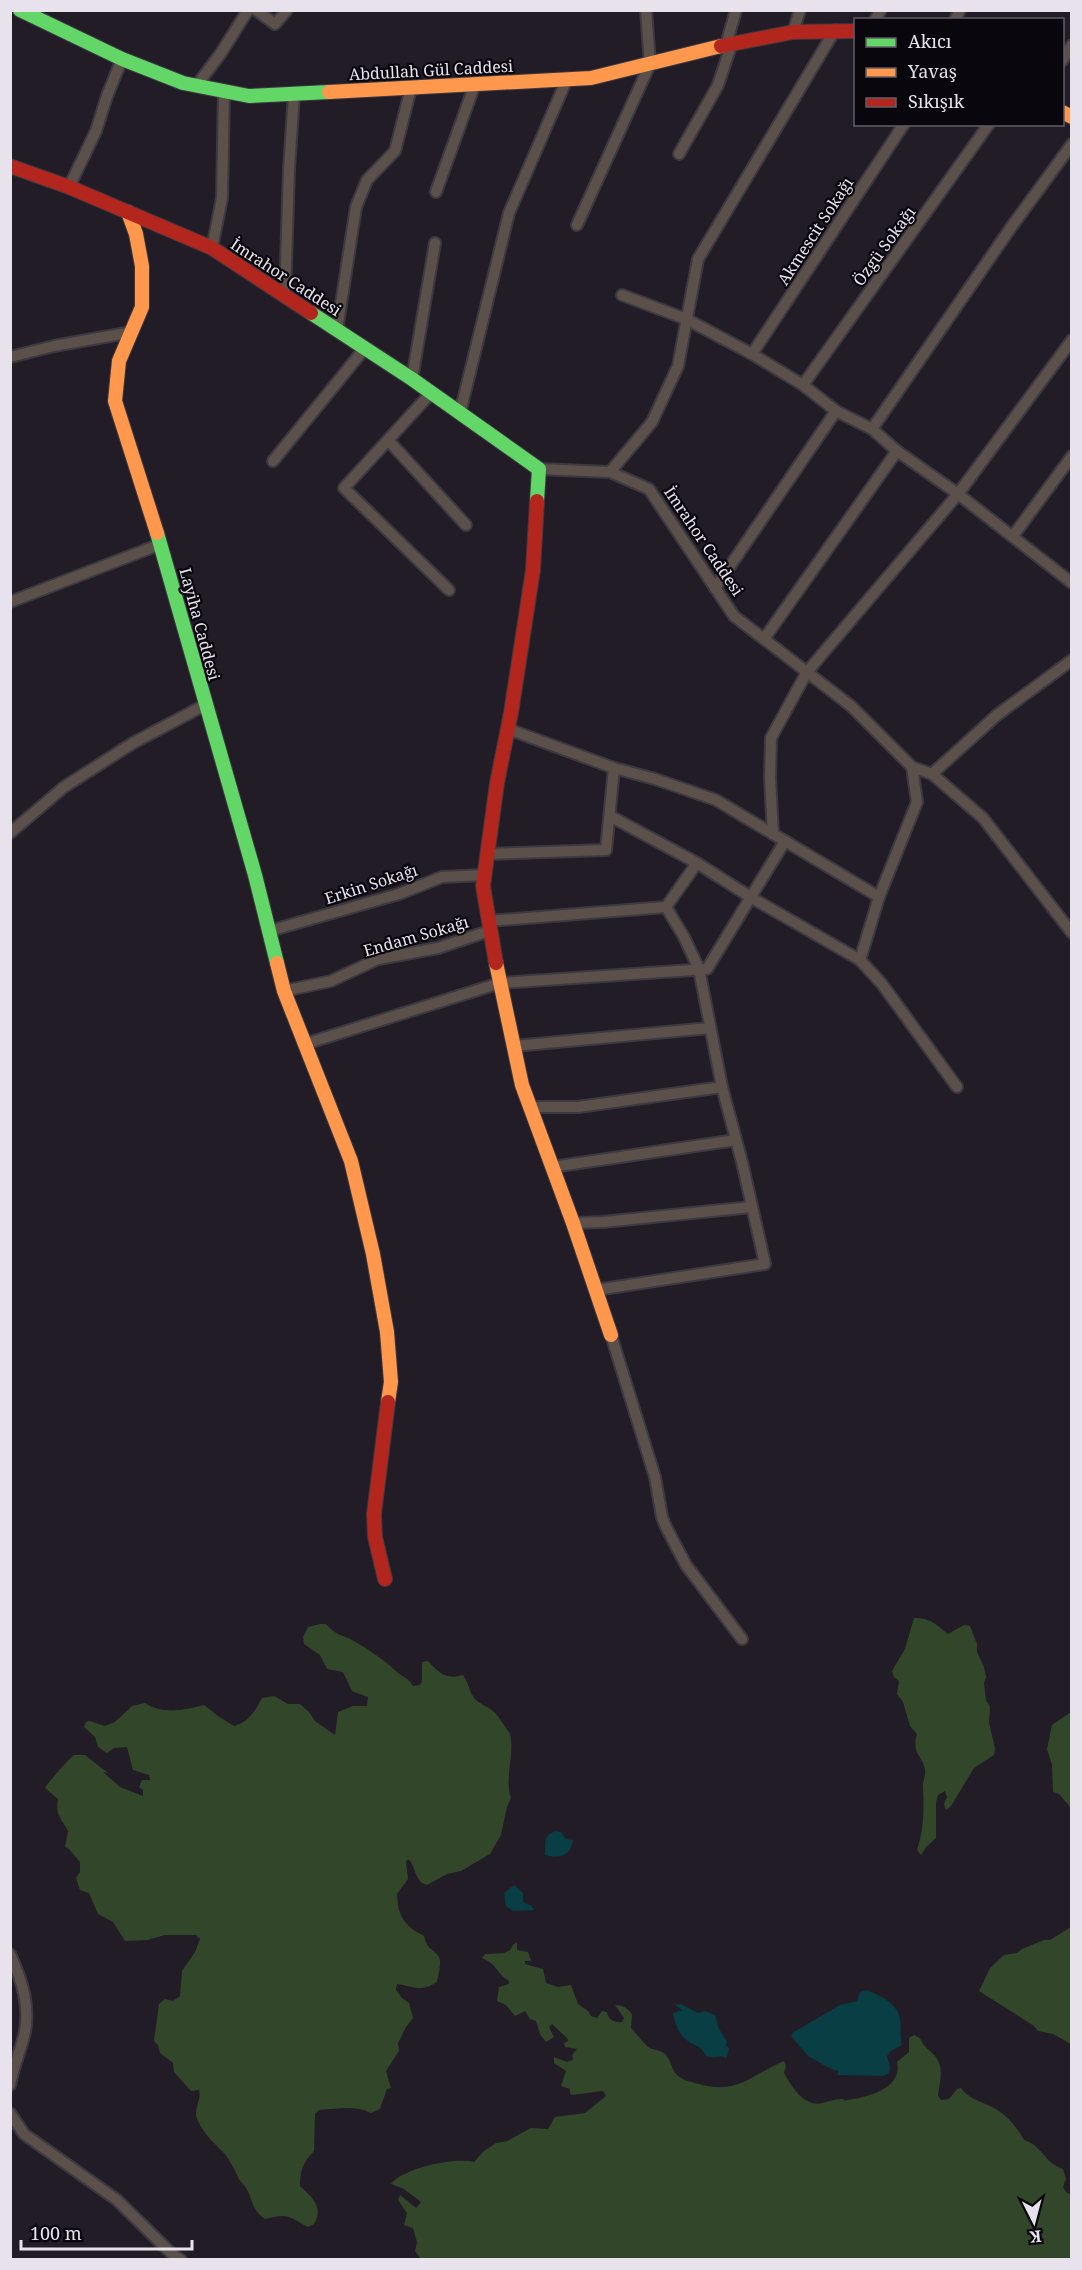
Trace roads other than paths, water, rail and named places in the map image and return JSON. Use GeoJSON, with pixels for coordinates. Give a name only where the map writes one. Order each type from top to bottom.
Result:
{"type":"FeatureCollection","features":[{"type":"Feature","properties":{"kind":"street","name":"Abdullah Gül Caddesi"},"geometry":{"type":"LineString","coordinates":[[20,10],[122,58],[183,83],[249,96],[591,78],[729,44],[793,32],[854,31]]}},
{"type":"Feature","properties":{"kind":"street"},"geometry":{"type":"LineString","coordinates":[[197,86],[248,10]]}},
{"type":"Feature","properties":{"kind":"street"},"geometry":{"type":"LineString","coordinates":[[256,10],[275,24],[287,10]]}},
{"type":"Feature","properties":{"kind":"street"},"geometry":{"type":"LineString","coordinates":[[577,225],[650,64],[646,10]]}},
{"type":"Feature","properties":{"kind":"street"},"geometry":{"type":"LineString","coordinates":[[679,154],[718,85],[736,10]]}},
{"type":"Feature","properties":{"kind":"street"},"geometry":{"type":"LineString","coordinates":[[793,32],[800,10]]}},
{"type":"Feature","properties":{"kind":"street"},"geometry":{"type":"LineString","coordinates":[[610,472],[652,422],[678,366],[698,259],[835,30]]}},
{"type":"Feature","properties":{"kind":"street"},"geometry":{"type":"LineString","coordinates":[[69,187],[96,131],[122,58]]}},
{"type":"Feature","properties":{"kind":"street"},"geometry":{"type":"LineString","coordinates":[[460,413],[509,213],[567,79]]}},
{"type":"Feature","properties":{"kind":"street"},"geometry":{"type":"LineString","coordinates":[[436,192],[475,84]]}},
{"type":"Feature","properties":{"kind":"street"},"geometry":{"type":"LineString","coordinates":[[337,330],[356,207],[368,180],[377,167],[395,151],[411,88]]}},
{"type":"Feature","properties":{"kind":"street"},"geometry":{"type":"LineString","coordinates":[[212,248],[222,198],[224,91]]}},
{"type":"Feature","properties":{"kind":"street"},"geometry":{"type":"LineString","coordinates":[[285,296],[294,94]]}},
{"type":"Feature","properties":{"kind":"street","name":"Akmescit Sokağı"},"geometry":{"type":"LineString","coordinates":[[752,354],[903,126]]}},
{"type":"Feature","properties":{"kind":"street","name":"Özgü Sokağı"},"geometry":{"type":"LineString","coordinates":[[803,385],[988,126]]}},
{"type":"Feature","properties":{"kind":"street"},"geometry":{"type":"LineString","coordinates":[[872,429],[1071,144]]}},
{"type":"Feature","properties":{"kind":"street","name":"İmrahor Caddesi"},"geometry":{"type":"LineString","coordinates":[[10,166],[69,187],[212,248],[412,379],[539,469],[610,472],[650,489],[734,616],[851,706],[912,767],[932,774],[983,818],[1071,933]]}},
{"type":"Feature","properties":{"kind":"street","name":"Layiha Caddesi"},"geometry":{"type":"LineString","coordinates":[[128,212],[136,234],[142,266],[142,307],[119,361],[115,401],[161,544],[204,705],[255,875],[284,991],[351,1161],[373,1254],[387,1332],[391,1382],[374,1514],[375,1537],[385,1579]]}},
{"type":"Feature","properties":{"kind":"street"},"geometry":{"type":"LineString","coordinates":[[412,379],[435,243]]}},
{"type":"Feature","properties":{"kind":"street"},"geometry":{"type":"LineString","coordinates":[[622,296],[686,319],[752,354],[803,385],[836,411],[872,429],[897,451],[958,494],[1071,583]]}},
{"type":"Feature","properties":{"kind":"street"},"geometry":{"type":"LineString","coordinates":[[10,357],[54,346],[132,332]]}},
{"type":"Feature","properties":{"kind":"street"},"geometry":{"type":"LineString","coordinates":[[773,834],[770,778],[771,738],[807,672],[958,494],[1071,340]]}},
{"type":"Feature","properties":{"kind":"street"},"geometry":{"type":"LineString","coordinates":[[273,461],[365,348]]}},
{"type":"Feature","properties":{"kind":"street"},"geometry":{"type":"LineString","coordinates":[[431,393],[344,488],[449,590]]}},
{"type":"Feature","properties":{"kind":"street"},"geometry":{"type":"LineString","coordinates":[[715,588],[836,411]]}},
{"type":"Feature","properties":{"kind":"street"},"geometry":{"type":"LineString","coordinates":[[388,440],[466,525]]}},
{"type":"Feature","properties":{"kind":"street"},"geometry":{"type":"LineString","coordinates":[[764,639],[897,451]]}},
{"type":"Feature","properties":{"kind":"street"},"geometry":{"type":"LineString","coordinates":[[1013,536],[1071,456]]}},
{"type":"Feature","properties":{"kind":"street"},"geometry":{"type":"LineString","coordinates":[[539,469],[533,570],[484,875],[483,886],[488,926],[522,1085],[611,1335],[655,1477],[666,1527],[686,1565],[742,1640]]}},
{"type":"Feature","properties":{"kind":"street"},"geometry":{"type":"LineString","coordinates":[[10,602],[161,544]]}},
{"type":"Feature","properties":{"kind":"street"},"geometry":{"type":"LineString","coordinates":[[932,774],[997,715],[1071,660]]}},
{"type":"Feature","properties":{"kind":"street"},"geometry":{"type":"LineString","coordinates":[[10,833],[64,787],[133,743],[204,705]]}},
{"type":"Feature","properties":{"kind":"street"},"geometry":{"type":"LineString","coordinates":[[508,729],[614,768],[716,800],[879,897]]}},
{"type":"Feature","properties":{"kind":"street"},"geometry":{"type":"LineString","coordinates":[[860,960],[879,897],[917,802],[912,767]]}},
{"type":"Feature","properties":{"kind":"street"},"geometry":{"type":"LineString","coordinates":[[487,854],[606,850],[614,768]]}},
{"type":"Feature","properties":{"kind":"street"},"geometry":{"type":"LineString","coordinates":[[610,816],[697,863],[752,898],[860,960],[882,984],[957,1087]]}},
{"type":"Feature","properties":{"kind":"street"},"geometry":{"type":"LineString","coordinates":[[305,1044],[501,983],[708,969],[785,841]]}},
{"type":"Feature","properties":{"kind":"street"},"geometry":{"type":"LineString","coordinates":[[596,1290],[765,1264],[722,1087],[699,969],[666,907],[697,863]]}},
{"type":"Feature","properties":{"kind":"street","name":"Erkin Sokağı"},"geometry":{"type":"LineString","coordinates":[[269,931],[399,894],[442,877],[484,875]]}},
{"type":"Feature","properties":{"kind":"street","name":"Endam Sokağı"},"geometry":{"type":"LineString","coordinates":[[284,991],[331,981],[378,959],[438,948],[488,926],[666,907]]}},
{"type":"Feature","properties":{"kind":"street"},"geometry":{"type":"LineString","coordinates":[[514,1046],[710,1028]]}},
{"type":"Feature","properties":{"kind":"street"},"geometry":{"type":"LineString","coordinates":[[530,1107],[579,1107],[722,1087]]}},
{"type":"Feature","properties":{"kind":"street"},"geometry":{"type":"LineString","coordinates":[[552,1167],[736,1140]]}},
{"type":"Feature","properties":{"kind":"street"},"geometry":{"type":"LineString","coordinates":[[573,1223],[752,1207]]}},
{"type":"Feature","properties":{"kind":"street"},"geometry":{"type":"LineString","coordinates":[[10,1954],[18,1971],[25,1997],[27,2019],[10,2085]]}},
{"type":"Feature","properties":{"kind":"street"},"geometry":{"type":"LineString","coordinates":[[10,2113],[24,2134],[117,2200],[172,2254],[181,2259]]}},
{"type":"Feature","properties":{"kind":"water"},"geometry":{"type":"Polygon","coordinates":[[[555,1831],[561,1832],[566,1839],[573,1840],[570,1850],[564,1855],[555,1857],[545,1855],[546,1838],[555,1831]]]}},
{"type":"Feature","properties":{"kind":"water"},"geometry":{"type":"Polygon","coordinates":[[[514,1885],[523,1893],[523,1902],[532,1906],[534,1910],[513,1911],[506,1906],[504,1893],[514,1885]]]}},
{"type":"Feature","properties":{"kind":"water"},"geometry":{"type":"Polygon","coordinates":[[[866,1990],[883,1997],[896,2009],[900,2020],[902,2045],[887,2056],[889,2073],[883,2076],[837,2075],[839,2071],[808,2056],[791,2036],[840,2005],[857,2001],[860,1992],[866,1990]]]}},
{"type":"Feature","properties":{"kind":"water"},"geometry":{"type":"Polygon","coordinates":[[[681,2004],[698,2013],[705,2011],[715,2015],[719,2029],[727,2041],[726,2046],[729,2048],[727,2058],[706,2056],[700,2048],[682,2036],[673,2015],[682,2010],[675,2005],[681,2004]]]}}]}
